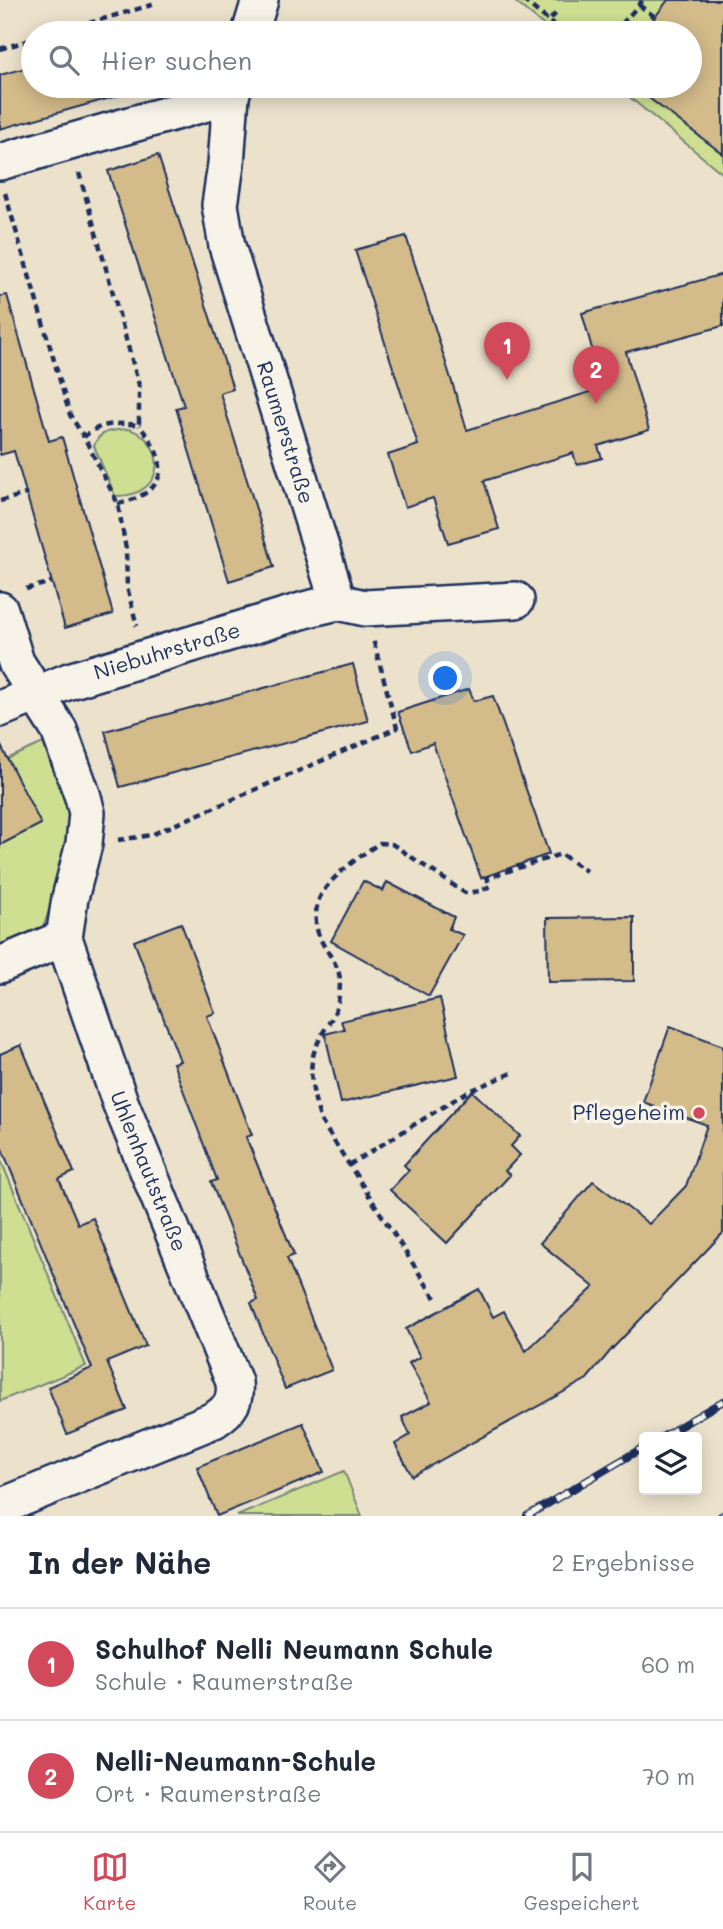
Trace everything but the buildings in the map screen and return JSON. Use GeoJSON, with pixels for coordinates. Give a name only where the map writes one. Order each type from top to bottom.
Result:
{"type":"FeatureCollection","features":[{"type":"Feature","properties":{"kind":"street"},"geometry":{"type":"LineString","coordinates":[[254,21],[260,0]]}},
{"type":"Feature","properties":{"kind":"street"},"geometry":{"type":"LineString","coordinates":[[2,175],[214,98]]}},
{"type":"Feature","properties":{"kind":"street","name":"Raumerstraße"},"geometry":{"type":"LineString","coordinates":[[232,98],[220,205],[227,246],[351,605]]}},
{"type":"Feature","properties":{"kind":"street"},"geometry":{"type":"LineString","coordinates":[[351,605],[516,600]]}},
{"type":"Feature","properties":{"kind":"street","name":"Niebuhrstraße"},"geometry":{"type":"LineString","coordinates":[[0,709],[69,681],[308,608],[351,605]]}},
{"type":"Feature","properties":{"kind":"street","name":"Uhlenhautstraße"},"geometry":{"type":"LineString","coordinates":[[0,610],[16,662],[58,730],[87,813],[84,844],[70,898],[64,938],[120,1102],[234,1382],[235,1395],[232,1406],[214,1420],[0,1507]]}},
{"type":"Feature","properties":{"kind":"street"},"geometry":{"type":"LineString","coordinates":[[0,965],[64,938]]}},
{"type":"Feature","properties":{"kind":"path"},"geometry":{"type":"LineString","coordinates":[[523,0],[549,21],[557,12]]}},
{"type":"Feature","properties":{"kind":"path"},"geometry":{"type":"LineString","coordinates":[[625,21],[641,3],[655,17]]}},
{"type":"Feature","properties":{"kind":"path"},"geometry":{"type":"LineString","coordinates":[[96,21],[155,4]]}},
{"type":"Feature","properties":{"kind":"path"},"geometry":{"type":"LineString","coordinates":[[0,49],[21,43]]}},
{"type":"Feature","properties":{"kind":"path"},"geometry":{"type":"LineString","coordinates":[[76,162],[139,385],[139,425],[159,453],[160,474],[148,492],[118,504]]}},
{"type":"Feature","properties":{"kind":"path"},"geometry":{"type":"LineString","coordinates":[[2,175],[70,415],[118,504],[126,549],[127,587],[144,657]]}},
{"type":"Feature","properties":{"kind":"path"},"geometry":{"type":"LineString","coordinates":[[84,438],[102,426],[125,423],[139,425]]}},
{"type":"Feature","properties":{"kind":"path"},"geometry":{"type":"LineString","coordinates":[[0,501],[26,494]]}},
{"type":"Feature","properties":{"kind":"path"},"geometry":{"type":"LineString","coordinates":[[128,839],[151,835],[397,728],[351,605]]}},
{"type":"Feature","properties":{"kind":"path"},"geometry":{"type":"LineString","coordinates":[[435,1298],[321,1121],[313,1098],[315,1048],[337,1012],[340,978],[320,941],[315,923],[319,900],[331,882],[369,849],[380,843],[391,844],[465,892],[472,893],[490,886],[487,878],[561,854],[586,871]]}},
{"type":"Feature","properties":{"kind":"path"},"geometry":{"type":"LineString","coordinates":[[349,1165],[467,1092],[514,1072]]}},
{"type":"Feature","properties":{"kind":"green space"},"geometry":{"type":"Polygon","coordinates":[[[513,0],[723,0],[723,174],[631,98],[702,98],[702,21],[538,21],[513,0]]]}},
{"type":"Feature","properties":{"kind":"green space"},"geometry":{"type":"Polygon","coordinates":[[[128,429],[150,443],[156,466],[153,478],[146,487],[133,494],[115,496],[94,446],[103,434],[128,429]]]}},
{"type":"Feature","properties":{"kind":"green space"},"geometry":{"type":"Polygon","coordinates":[[[43,743],[76,832],[43,928],[0,946],[0,762],[43,743]]]}},
{"type":"Feature","properties":{"kind":"green space"},"geometry":{"type":"Polygon","coordinates":[[[0,1158],[86,1366],[0,1401],[0,1158]]]}},
{"type":"Feature","properties":{"kind":"green space"},"geometry":{"type":"Polygon","coordinates":[[[344,1471],[362,1516],[237,1516],[344,1471]]]}},
{"type":"Feature","properties":{"kind":"railway"},"geometry":{"type":"LineString","coordinates":[[670,1432],[723,1401]]}},
{"type":"Feature","properties":{"kind":"railway"},"geometry":{"type":"LineString","coordinates":[[527,1516],[639,1450]]}},
{"type":"Feature","properties":{"kind":"place","name":"Schulhof Nelli Neumann Schule"},"geometry":{"type":"Point","coordinates":[507,380]}},
{"type":"Feature","properties":{"kind":"place","name":"Nelli-Neumann-Schule"},"geometry":{"type":"Point","coordinates":[596,404]}},
{"type":"Feature","properties":{"kind":"place","name":"Pflegeheim"},"geometry":{"type":"Point","coordinates":[699,1113]}}]}
